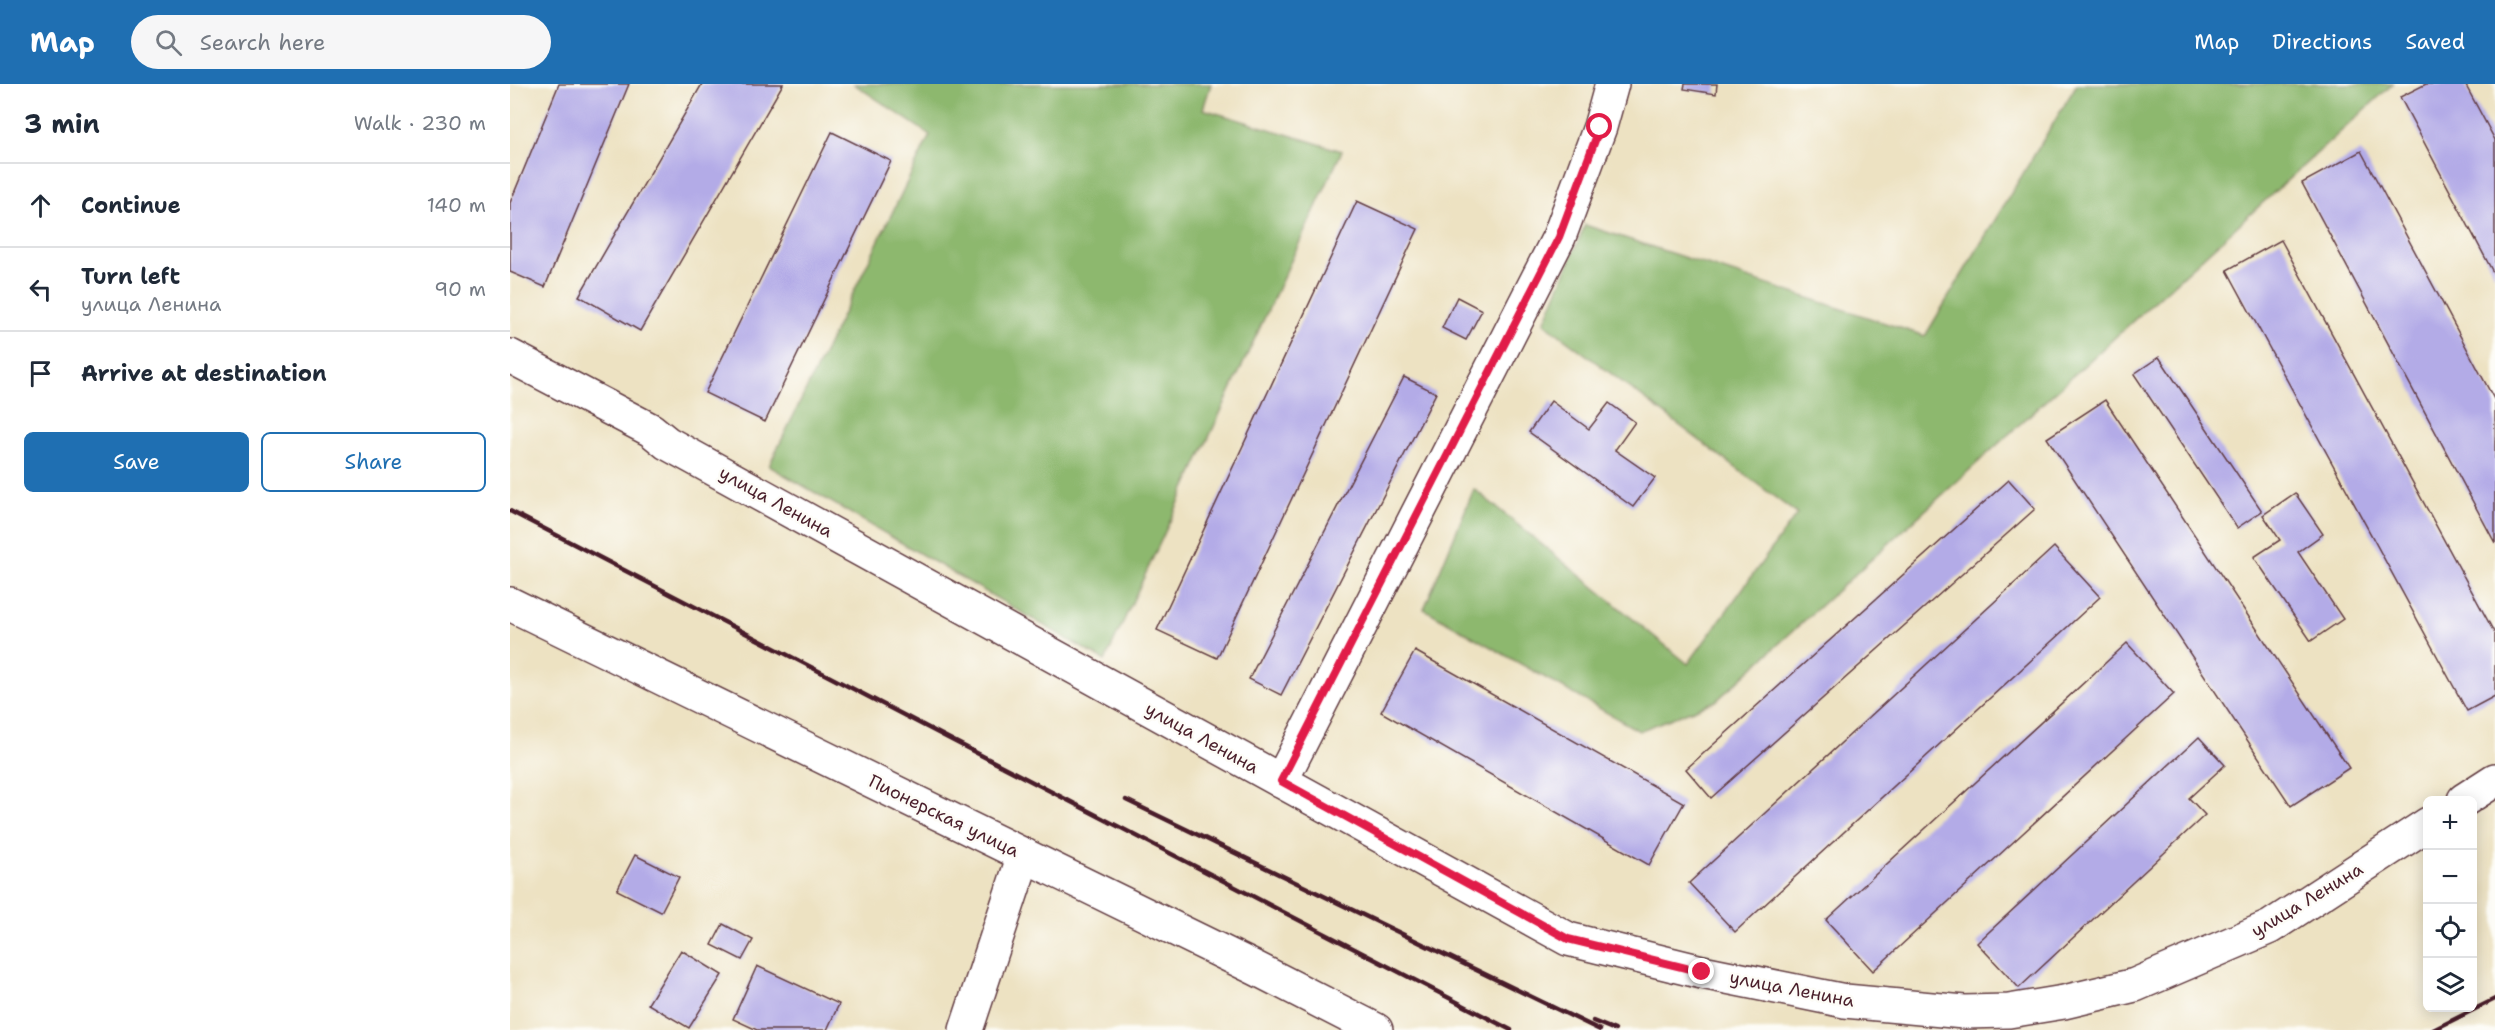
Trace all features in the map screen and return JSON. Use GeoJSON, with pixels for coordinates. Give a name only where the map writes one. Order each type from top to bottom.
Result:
{"type":"FeatureCollection","features":[{"type":"Feature","properties":{"kind":"street"},"geometry":{"type":"LineString","coordinates":[[1281,781],[1559,237],[1600,127],[1612,84]]}},
{"type":"Feature","properties":{"kind":"street","name":"улица Ленина"},"geometry":{"type":"LineString","coordinates":[[510,356],[651,430],[668,442],[1568,939],[1702,972],[1845,1001],[1964,1012],[2009,1011],[2064,1002],[2135,985],[2270,927],[2423,827]]}},
{"type":"Feature","properties":{"kind":"street","name":"Пионерская улица"},"geometry":{"type":"LineString","coordinates":[[510,604],[1376,1030]]}},
{"type":"Feature","properties":{"kind":"street"},"geometry":{"type":"LineString","coordinates":[[2471,796],[2495,780]]}},
{"type":"Feature","properties":{"kind":"street"},"geometry":{"type":"LineString","coordinates":[[966,1030],[1024,855]]}},
{"type":"Feature","properties":{"kind":"green space"},"geometry":{"type":"Polygon","coordinates":[[[854,84],[1211,84],[1203,109],[1342,151],[1105,661],[769,466],[930,135],[854,84]]]}},
{"type":"Feature","properties":{"kind":"green space"},"geometry":{"type":"Polygon","coordinates":[[[2077,84],[2393,84],[1716,701],[1639,731],[1424,609],[1474,489],[1688,664],[1797,514],[1544,323],[1585,225],[1925,336],[2077,84]]]}},
{"type":"Feature","properties":{"kind":"building"},"geometry":{"type":"Polygon","coordinates":[[[559,84],[629,84],[545,287],[510,272],[510,203],[559,84]]]}},
{"type":"Feature","properties":{"kind":"building"},"geometry":{"type":"Polygon","coordinates":[[[702,84],[783,84],[640,331],[579,296],[702,84]]]}},
{"type":"Feature","properties":{"kind":"building"},"geometry":{"type":"Polygon","coordinates":[[[1685,84],[1717,84],[1716,94],[1684,89],[1685,84]]]}},
{"type":"Feature","properties":{"kind":"building"},"geometry":{"type":"Polygon","coordinates":[[[2426,84],[2465,84],[2495,140],[2495,276],[2400,97],[2426,84]]]}},
{"type":"Feature","properties":{"kind":"building"},"geometry":{"type":"Polygon","coordinates":[[[832,132],[891,161],[765,422],[705,393],[832,132]]]}},
{"type":"Feature","properties":{"kind":"building"},"geometry":{"type":"Polygon","coordinates":[[[2361,151],[2495,401],[2495,543],[2302,183],[2361,151]]]}},
{"type":"Feature","properties":{"kind":"building"},"geometry":{"type":"Polygon","coordinates":[[[1357,201],[1418,229],[1217,658],[1157,630],[1357,201]]]}},
{"type":"Feature","properties":{"kind":"building"},"geometry":{"type":"Polygon","coordinates":[[[2281,240],[2495,634],[2495,696],[2467,711],[2227,270],[2281,240]]]}},
{"type":"Feature","properties":{"kind":"building"},"geometry":{"type":"Polygon","coordinates":[[[1457,297],[1482,310],[1466,340],[1442,328],[1457,297]]]}},
{"type":"Feature","properties":{"kind":"building"},"geometry":{"type":"Polygon","coordinates":[[[2159,357],[2262,511],[2237,528],[2134,374],[2159,357]]]}},
{"type":"Feature","properties":{"kind":"building"},"geometry":{"type":"Polygon","coordinates":[[[1404,377],[1436,393],[1281,695],[1249,679],[1404,377]]]}},
{"type":"Feature","properties":{"kind":"building"},"geometry":{"type":"Polygon","coordinates":[[[2105,400],[2349,768],[2291,806],[2047,438],[2105,400]]]}},
{"type":"Feature","properties":{"kind":"building"},"geometry":{"type":"Polygon","coordinates":[[[1551,401],[1589,429],[1609,403],[1635,422],[1615,450],[1655,478],[1633,507],[1529,432],[1551,401]]]}},
{"type":"Feature","properties":{"kind":"building"},"geometry":{"type":"Polygon","coordinates":[[[2009,480],[2035,509],[1711,798],[1686,769],[2009,480]]]}},
{"type":"Feature","properties":{"kind":"building"},"geometry":{"type":"Polygon","coordinates":[[[2295,493],[2323,534],[2298,552],[2343,619],[2311,641],[2254,557],[2280,540],[2263,515],[2295,493]]]}},
{"type":"Feature","properties":{"kind":"building"},"geometry":{"type":"Polygon","coordinates":[[[2054,547],[2100,597],[1735,932],[1689,883],[2054,547]]]}},
{"type":"Feature","properties":{"kind":"building"},"geometry":{"type":"Polygon","coordinates":[[[2127,643],[2174,694],[1873,971],[1826,920],[2127,643]]]}},
{"type":"Feature","properties":{"kind":"building"},"geometry":{"type":"Polygon","coordinates":[[[1415,651],[1684,803],[1649,865],[1381,712],[1415,651]]]}},
{"type":"Feature","properties":{"kind":"building"},"geometry":{"type":"Polygon","coordinates":[[[2199,737],[2225,765],[2189,798],[2205,815],[2019,988],[1977,943],[2199,737]]]}},
{"type":"Feature","properties":{"kind":"building"},"geometry":{"type":"Polygon","coordinates":[[[635,855],[679,877],[661,912],[617,890],[635,855]]]}},
{"type":"Feature","properties":{"kind":"building"},"geometry":{"type":"Polygon","coordinates":[[[723,924],[753,940],[742,960],[712,945],[723,924]]]}},
{"type":"Feature","properties":{"kind":"building"},"geometry":{"type":"Polygon","coordinates":[[[681,950],[722,975],[689,1028],[648,1004],[681,950]]]}},
{"type":"Feature","properties":{"kind":"building"},"geometry":{"type":"Polygon","coordinates":[[[757,966],[839,1004],[827,1030],[757,1030],[733,1019],[757,966]]]}},
{"type":"Feature","properties":{"kind":"railway"},"geometry":{"type":"LineString","coordinates":[[510,511],[1511,1030]]}},
{"type":"Feature","properties":{"kind":"railway"},"geometry":{"type":"LineString","coordinates":[[1126,800],[1600,1030]]}},
{"type":"Feature","properties":{"kind":"railway"},"geometry":{"type":"LineString","coordinates":[[2433,1030],[2495,999]]}},
{"type":"Feature","properties":{"kind":"railway"},"geometry":{"type":"LineString","coordinates":[[1593,1021],[1615,1030]]}},
{"type":"Feature","properties":{"kind":"route"},"geometry":{"type":"LineString","coordinates":[[1600,127],[1559,237],[1281,781],[1568,939],[1702,972]]}}]}
